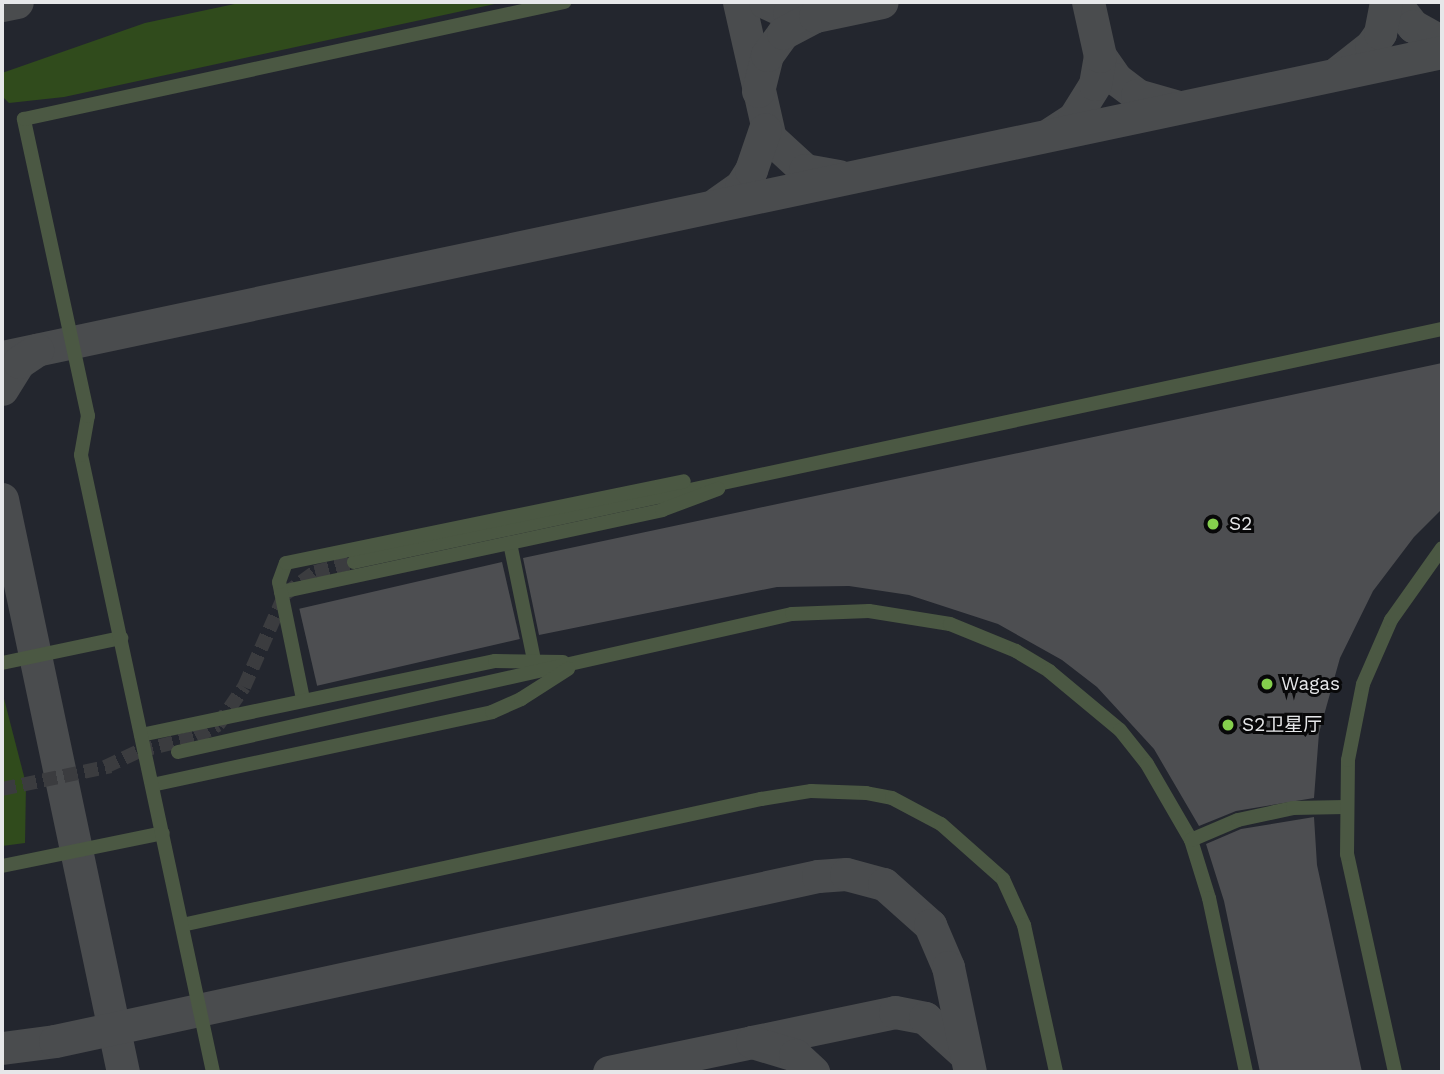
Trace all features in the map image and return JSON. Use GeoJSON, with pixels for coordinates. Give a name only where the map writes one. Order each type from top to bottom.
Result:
{"type":"FeatureCollection","features":[{"type":"Feature","properties":{"kind":"lane"},"geometry":{"type":"LineString","coordinates":[[213,1072],[81,455],[88,416],[24,119],[564,2]]}},
{"type":"Feature","properties":{"kind":"lane"},"geometry":{"type":"LineString","coordinates":[[354,562],[765,471],[1442,329]]}},
{"type":"Feature","properties":{"kind":"lane"},"geometry":{"type":"LineString","coordinates":[[281,592],[662,510],[765,471]]}},
{"type":"Feature","properties":{"kind":"lane"},"geometry":{"type":"LineString","coordinates":[[303,699],[281,592],[280,569],[297,560],[645,485],[765,471]]}},
{"type":"Feature","properties":{"kind":"lane"},"geometry":{"type":"LineString","coordinates":[[510,543],[534,660]]}},
{"type":"Feature","properties":{"kind":"lane"},"geometry":{"type":"LineString","coordinates":[[1395,1072],[1347,854],[1345,807],[1348,760],[1363,684],[1391,620],[1442,548]]}},
{"type":"Feature","properties":{"kind":"lane"},"geometry":{"type":"LineString","coordinates":[[178,752],[792,614],[869,611],[950,624],[1016,651],[1083,697],[1147,764],[1191,840],[1209,898],[1246,1072]]}},
{"type":"Feature","properties":{"kind":"lane"},"geometry":{"type":"LineString","coordinates":[[2,663],[121,638]]}},
{"type":"Feature","properties":{"kind":"lane"},"geometry":{"type":"LineString","coordinates":[[141,735],[495,661],[578,663]]}},
{"type":"Feature","properties":{"kind":"lane"},"geometry":{"type":"LineString","coordinates":[[152,785],[499,710],[578,663]]}},
{"type":"Feature","properties":{"kind":"lane"},"geometry":{"type":"LineString","coordinates":[[182,925],[761,799],[811,791],[866,793],[892,798],[941,824],[1003,879],[1024,925],[1056,1072]]}},
{"type":"Feature","properties":{"kind":"lane"},"geometry":{"type":"LineString","coordinates":[[1191,840],[1238,820],[1282,811],[1345,807]]}},
{"type":"Feature","properties":{"kind":"lane"},"geometry":{"type":"LineString","coordinates":[[2,866],[163,833]]}},
{"type":"Feature","properties":{"kind":"shaded area"},"geometry":{"type":"Polygon","coordinates":[[[2,2],[1442,2],[1442,1072],[2,1072],[2,2]]]}},
{"type":"Feature","properties":{"kind":"green space"},"geometry":{"type":"Polygon","coordinates":[[[244,2],[504,2],[64,97],[9,103],[2,96],[2,73],[145,23],[244,2]]]}},
{"type":"Feature","properties":{"kind":"green space"},"geometry":{"type":"Polygon","coordinates":[[[2,691],[26,784],[25,843],[2,846],[2,691]]]}},
{"type":"Feature","properties":{"kind":"building","name":"S2卫星厅"},"geometry":{"type":"Polygon","coordinates":[[[1442,363],[1442,509],[1414,537],[1373,591],[1340,658],[1319,733],[1314,798],[1236,811],[1199,826],[1154,749],[1097,687],[1062,660],[998,624],[909,595],[849,586],[777,587],[539,635],[523,558],[1442,363]]]}},
{"type":"Feature","properties":{"kind":"building"},"geometry":{"type":"Polygon","coordinates":[[[502,562],[520,639],[317,686],[299,609],[502,562]]]}},
{"type":"Feature","properties":{"kind":"building"},"geometry":{"type":"Polygon","coordinates":[[[1314,817],[1317,865],[1362,1072],[1260,1072],[1224,901],[1206,844],[1241,829],[1314,817]]]}},
{"type":"Feature","properties":{"kind":"taxiway"},"geometry":{"type":"LineString","coordinates":[[2,5],[17,2]]}},
{"type":"Feature","properties":{"kind":"taxiway"},"geometry":{"type":"LineString","coordinates":[[739,2],[770,138],[805,170],[838,176]]}},
{"type":"Feature","properties":{"kind":"taxiway"},"geometry":{"type":"LineString","coordinates":[[765,2],[789,13],[815,16]]}},
{"type":"Feature","properties":{"kind":"taxiway"},"geometry":{"type":"LineString","coordinates":[[758,91],[767,55],[783,33],[815,16],[882,2]]}},
{"type":"Feature","properties":{"kind":"taxiway"},"geometry":{"type":"LineString","coordinates":[[1051,133],[1074,118],[1095,84],[1100,56],[1088,2]]}},
{"type":"Feature","properties":{"kind":"taxiway"},"geometry":{"type":"LineString","coordinates":[[1338,72],[1371,46],[1380,33],[1386,2]]}},
{"type":"Feature","properties":{"kind":"taxiway"},"geometry":{"type":"LineString","coordinates":[[1394,2],[1413,26],[1442,42]]}},
{"type":"Feature","properties":{"kind":"taxiway"},"geometry":{"type":"LineString","coordinates":[[2,357],[1442,52]]}},
{"type":"Feature","properties":{"kind":"taxiway"},"geometry":{"type":"LineString","coordinates":[[1100,56],[1116,79],[1137,95],[1175,106]]}},
{"type":"Feature","properties":{"kind":"taxiway"},"geometry":{"type":"LineString","coordinates":[[717,203],[741,186],[751,170],[765,129]]}},
{"type":"Feature","properties":{"kind":"taxiway"},"geometry":{"type":"LineString","coordinates":[[2,389],[19,362],[37,350]]}},
{"type":"Feature","properties":{"kind":"taxiway"},"geometry":{"type":"LineString","coordinates":[[2,499],[123,1072]]}},
{"type":"Feature","properties":{"kind":"taxiway"},"geometry":{"type":"LineString","coordinates":[[2,1048],[55,1041],[818,876],[846,874],[884,884],[930,925],[948,967],[970,1072]]}},
{"type":"Feature","properties":{"kind":"taxiway"},"geometry":{"type":"LineString","coordinates":[[752,1042],[895,1012],[925,1018],[966,1055]]}},
{"type":"Feature","properties":{"kind":"taxiway"},"geometry":{"type":"LineString","coordinates":[[609,1072],[752,1042],[795,1055],[813,1072]]}},
{"type":"Feature","properties":{"kind":"tunnel"},"geometry":{"type":"LineString","coordinates":[[105,767],[139,751],[196,737],[218,725],[244,687],[285,594],[315,572],[354,562]]}},
{"type":"Feature","properties":{"kind":"tunnel"},"geometry":{"type":"LineString","coordinates":[[2,789],[111,766]]}},
{"type":"Feature","properties":{"kind":"place","name":"S2"},"geometry":{"type":"Point","coordinates":[1213,524]}},
{"type":"Feature","properties":{"kind":"place","name":"Wagas"},"geometry":{"type":"Point","coordinates":[1267,684]}},
{"type":"Feature","properties":{"kind":"place","name":"S2卫星厅"},"geometry":{"type":"Point","coordinates":[1228,725]}}]}
